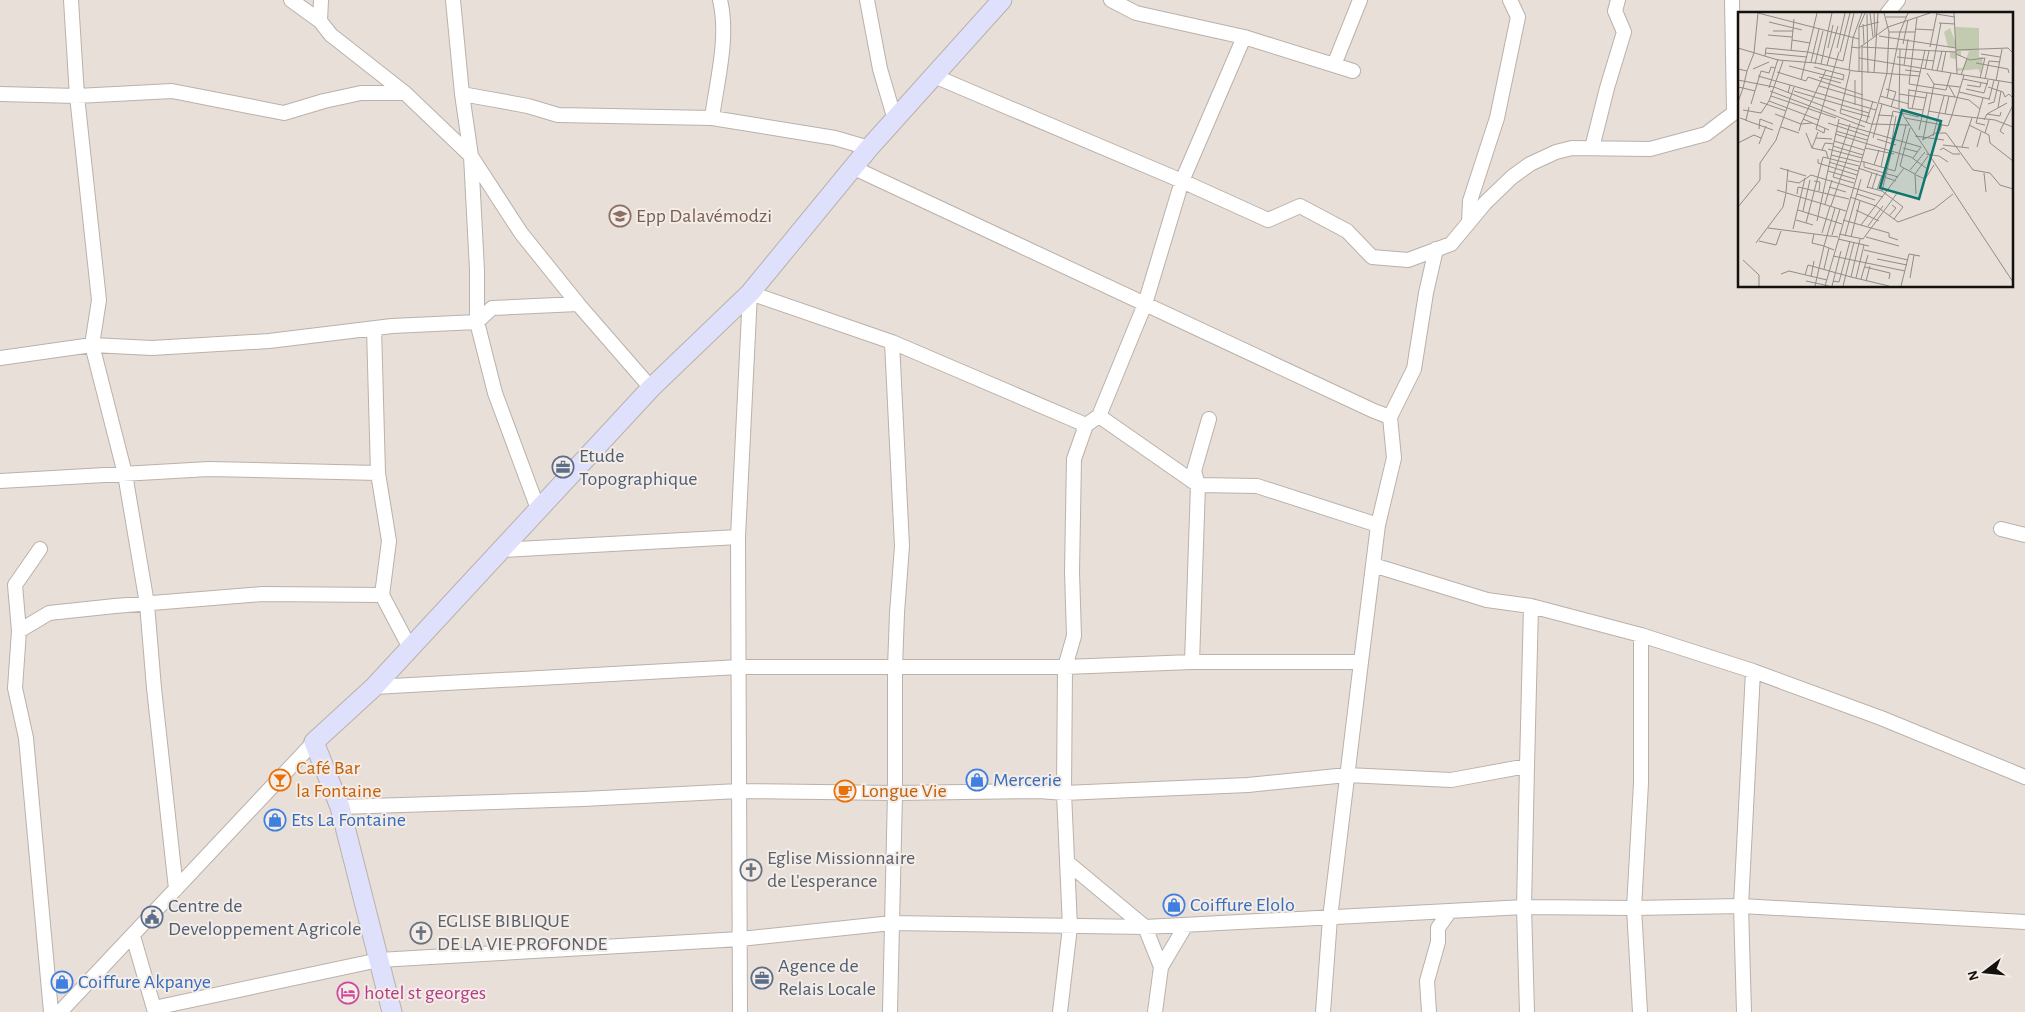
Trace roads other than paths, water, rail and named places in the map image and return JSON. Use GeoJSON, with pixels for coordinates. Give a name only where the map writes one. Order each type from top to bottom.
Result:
{"type":"FeatureCollection","features":[{"type":"Feature","properties":{"kind":"street"},"geometry":{"type":"LineString","coordinates":[[71,0],[77,96],[99,300],[92,345],[125,474],[147,604],[154,688],[176,888]]}},
{"type":"Feature","properties":{"kind":"street"},"geometry":{"type":"LineString","coordinates":[[291,0],[320,21],[331,35],[405,93],[471,156],[521,233],[578,304],[651,388]]}},
{"type":"Feature","properties":{"kind":"street"},"geometry":{"type":"LineString","coordinates":[[320,21],[321,0]]}},
{"type":"Feature","properties":{"kind":"street"},"geometry":{"type":"LineString","coordinates":[[453,0],[462,94],[471,156],[477,270],[477,322],[495,393],[538,509]]}},
{"type":"Feature","properties":{"kind":"street"},"geometry":{"type":"LineString","coordinates":[[712,118],[721,56],[724,15],[720,0]]}},
{"type":"Feature","properties":{"kind":"street"},"geometry":{"type":"LineString","coordinates":[[867,0],[880,69],[895,120]]}},
{"type":"Feature","properties":{"kind":"street"},"geometry":{"type":"LineString","coordinates":[[60,1012],[314,742],[374,686],[410,648],[651,388],[750,293],[869,148],[1002,0]]}},
{"type":"Feature","properties":{"kind":"street"},"geometry":{"type":"LineString","coordinates":[[1111,0],[1136,13],[1244,37],[1353,71]]}},
{"type":"Feature","properties":{"kind":"street"},"geometry":{"type":"LineString","coordinates":[[1334,65],[1360,0]]}},
{"type":"Feature","properties":{"kind":"street"},"geometry":{"type":"LineString","coordinates":[[1469,222],[1470,201],[1497,118],[1518,17],[1510,0]]}},
{"type":"Feature","properties":{"kind":"street"},"geometry":{"type":"LineString","coordinates":[[1592,148],[1624,32],[1615,11],[1618,0]]}},
{"type":"Feature","properties":{"kind":"street"},"geometry":{"type":"LineString","coordinates":[[934,76],[1182,181],[1268,220],[1300,206],[1347,231],[1372,257],[1408,260],[1451,244],[1485,203],[1530,164],[1556,152],[1572,148],[1650,149],[1706,134],[1736,111],[1732,0]]}},
{"type":"Feature","properties":{"kind":"street"},"geometry":{"type":"LineString","coordinates":[[1889,12],[1898,0]]}},
{"type":"Feature","properties":{"kind":"street"},"geometry":{"type":"LineString","coordinates":[[1060,1012],[1070,927],[1064,793],[1065,667],[1074,636],[1072,572],[1074,459],[1086,425],[1099,416],[1145,304],[1182,181],[1244,37]]}},
{"type":"Feature","properties":{"kind":"street"},"geometry":{"type":"LineString","coordinates":[[0,94],[77,96],[172,91],[284,113],[324,101],[361,93],[405,93]]}},
{"type":"Feature","properties":{"kind":"street"},"geometry":{"type":"LineString","coordinates":[[462,94],[528,106],[558,115],[712,118],[835,138],[869,148]]}},
{"type":"Feature","properties":{"kind":"street"},"geometry":{"type":"LineString","coordinates":[[854,168],[1390,417]]}},
{"type":"Feature","properties":{"kind":"street"},"geometry":{"type":"LineString","coordinates":[[1323,1012],[1330,918],[1378,525],[1394,458],[1390,417],[1414,369],[1426,293],[1436,250]]}},
{"type":"Feature","properties":{"kind":"street"},"geometry":{"type":"LineString","coordinates":[[750,293],[892,342],[1086,425]]}},
{"type":"Feature","properties":{"kind":"street"},"geometry":{"type":"LineString","coordinates":[[740,1012],[738,536],[750,293]]}},
{"type":"Feature","properties":{"kind":"street"},"geometry":{"type":"LineString","coordinates":[[0,358],[92,345],[152,348],[269,342],[374,328],[477,322],[492,308],[578,304]]}},
{"type":"Feature","properties":{"kind":"street"},"geometry":{"type":"LineString","coordinates":[[374,328],[378,473],[389,541],[382,595],[410,648]]}},
{"type":"Feature","properties":{"kind":"street"},"geometry":{"type":"LineString","coordinates":[[890,1012],[895,793],[895,668],[902,546],[892,342]]}},
{"type":"Feature","properties":{"kind":"street"},"geometry":{"type":"LineString","coordinates":[[1099,416],[1198,485],[1258,486],[1378,525]]}},
{"type":"Feature","properties":{"kind":"street"},"geometry":{"type":"LineString","coordinates":[[1192,662],[1198,485],[1194,471],[1209,419]]}},
{"type":"Feature","properties":{"kind":"street"},"geometry":{"type":"LineString","coordinates":[[0,481],[209,469],[378,473]]}},
{"type":"Feature","properties":{"kind":"street"},"geometry":{"type":"LineString","coordinates":[[2001,529],[2025,535]]}},
{"type":"Feature","properties":{"kind":"street"},"geometry":{"type":"LineString","coordinates":[[500,550],[738,536]]}},
{"type":"Feature","properties":{"kind":"street"},"geometry":{"type":"LineString","coordinates":[[40,549],[15,585],[18,630],[15,688],[26,738],[50,1012]]}},
{"type":"Feature","properties":{"kind":"street"},"geometry":{"type":"LineString","coordinates":[[1373,565],[1487,600],[1531,606],[1641,635],[1753,671],[1881,718],[2025,777]]}},
{"type":"Feature","properties":{"kind":"street"},"geometry":{"type":"LineString","coordinates":[[18,630],[49,614],[147,604],[262,594],[382,595]]}},
{"type":"Feature","properties":{"kind":"street"},"geometry":{"type":"LineString","coordinates":[[1527,1012],[1524,907],[1531,606]]}},
{"type":"Feature","properties":{"kind":"street"},"geometry":{"type":"LineString","coordinates":[[1640,1012],[1634,908],[1641,783],[1641,635]]}},
{"type":"Feature","properties":{"kind":"street"},"geometry":{"type":"LineString","coordinates":[[374,686],[739,667],[1065,667],[1192,662],[1361,662]]}},
{"type":"Feature","properties":{"kind":"street"},"geometry":{"type":"LineString","coordinates":[[1744,1012],[1741,906],[1753,671]]}},
{"type":"Feature","properties":{"kind":"street"},"geometry":{"type":"LineString","coordinates":[[314,742],[340,807],[392,1012]]}},
{"type":"Feature","properties":{"kind":"street"},"geometry":{"type":"LineString","coordinates":[[340,807],[583,799],[739,791],[895,793],[1030,791],[1064,793],[1248,785],[1347,776],[1451,780],[1528,766]]}},
{"type":"Feature","properties":{"kind":"street"},"geometry":{"type":"LineString","coordinates":[[1068,863],[1145,927],[1161,967]]}},
{"type":"Feature","properties":{"kind":"street"},"geometry":{"type":"LineString","coordinates":[[133,936],[155,1010],[379,960],[740,939],[892,923],[1145,927],[1524,907],[1634,908],[1741,906],[2025,922]]}},
{"type":"Feature","properties":{"kind":"street"},"geometry":{"type":"LineString","coordinates":[[1429,1012],[1427,981],[1438,942],[1438,928],[1450,912]]}},
{"type":"Feature","properties":{"kind":"street"},"geometry":{"type":"LineString","coordinates":[[1155,1012],[1161,967],[1186,925]]}},
{"type":"Feature","properties":{"kind":"place","name":"Epp Dalavémodzi"},"geometry":{"type":"Point","coordinates":[620,216]}},
{"type":"Feature","properties":{"kind":"place","name":"Etude Topographique"},"geometry":{"type":"Point","coordinates":[563,467]}},
{"type":"Feature","properties":{"kind":"place","name":"Café Bar la Fontaine"},"geometry":{"type":"Point","coordinates":[280,780]}},
{"type":"Feature","properties":{"kind":"place","name":"Mercerie"},"geometry":{"type":"Point","coordinates":[977,780]}},
{"type":"Feature","properties":{"kind":"place","name":"Longue Vie"},"geometry":{"type":"Point","coordinates":[845,791]}},
{"type":"Feature","properties":{"kind":"place","name":"Ets La Fontaine"},"geometry":{"type":"Point","coordinates":[275,820]}},
{"type":"Feature","properties":{"kind":"place","name":"Eglise Missionnaire de L'esperance"},"geometry":{"type":"Point","coordinates":[751,870]}},
{"type":"Feature","properties":{"kind":"place","name":"Coiffure Elolo"},"geometry":{"type":"Point","coordinates":[1174,905]}},
{"type":"Feature","properties":{"kind":"place","name":"Centre de Developpement Agricole"},"geometry":{"type":"Point","coordinates":[152,917]}},
{"type":"Feature","properties":{"kind":"place","name":"EGLISE BIBLIQUE DE LA VIE PROFONDE"},"geometry":{"type":"Point","coordinates":[421,933]}},
{"type":"Feature","properties":{"kind":"place","name":"Agence de Relais Locale"},"geometry":{"type":"Point","coordinates":[762,978]}},
{"type":"Feature","properties":{"kind":"place","name":"Coiffure Akpanye"},"geometry":{"type":"Point","coordinates":[62,982]}},
{"type":"Feature","properties":{"kind":"place","name":"hotel st georges"},"geometry":{"type":"Point","coordinates":[348,993]}}]}
